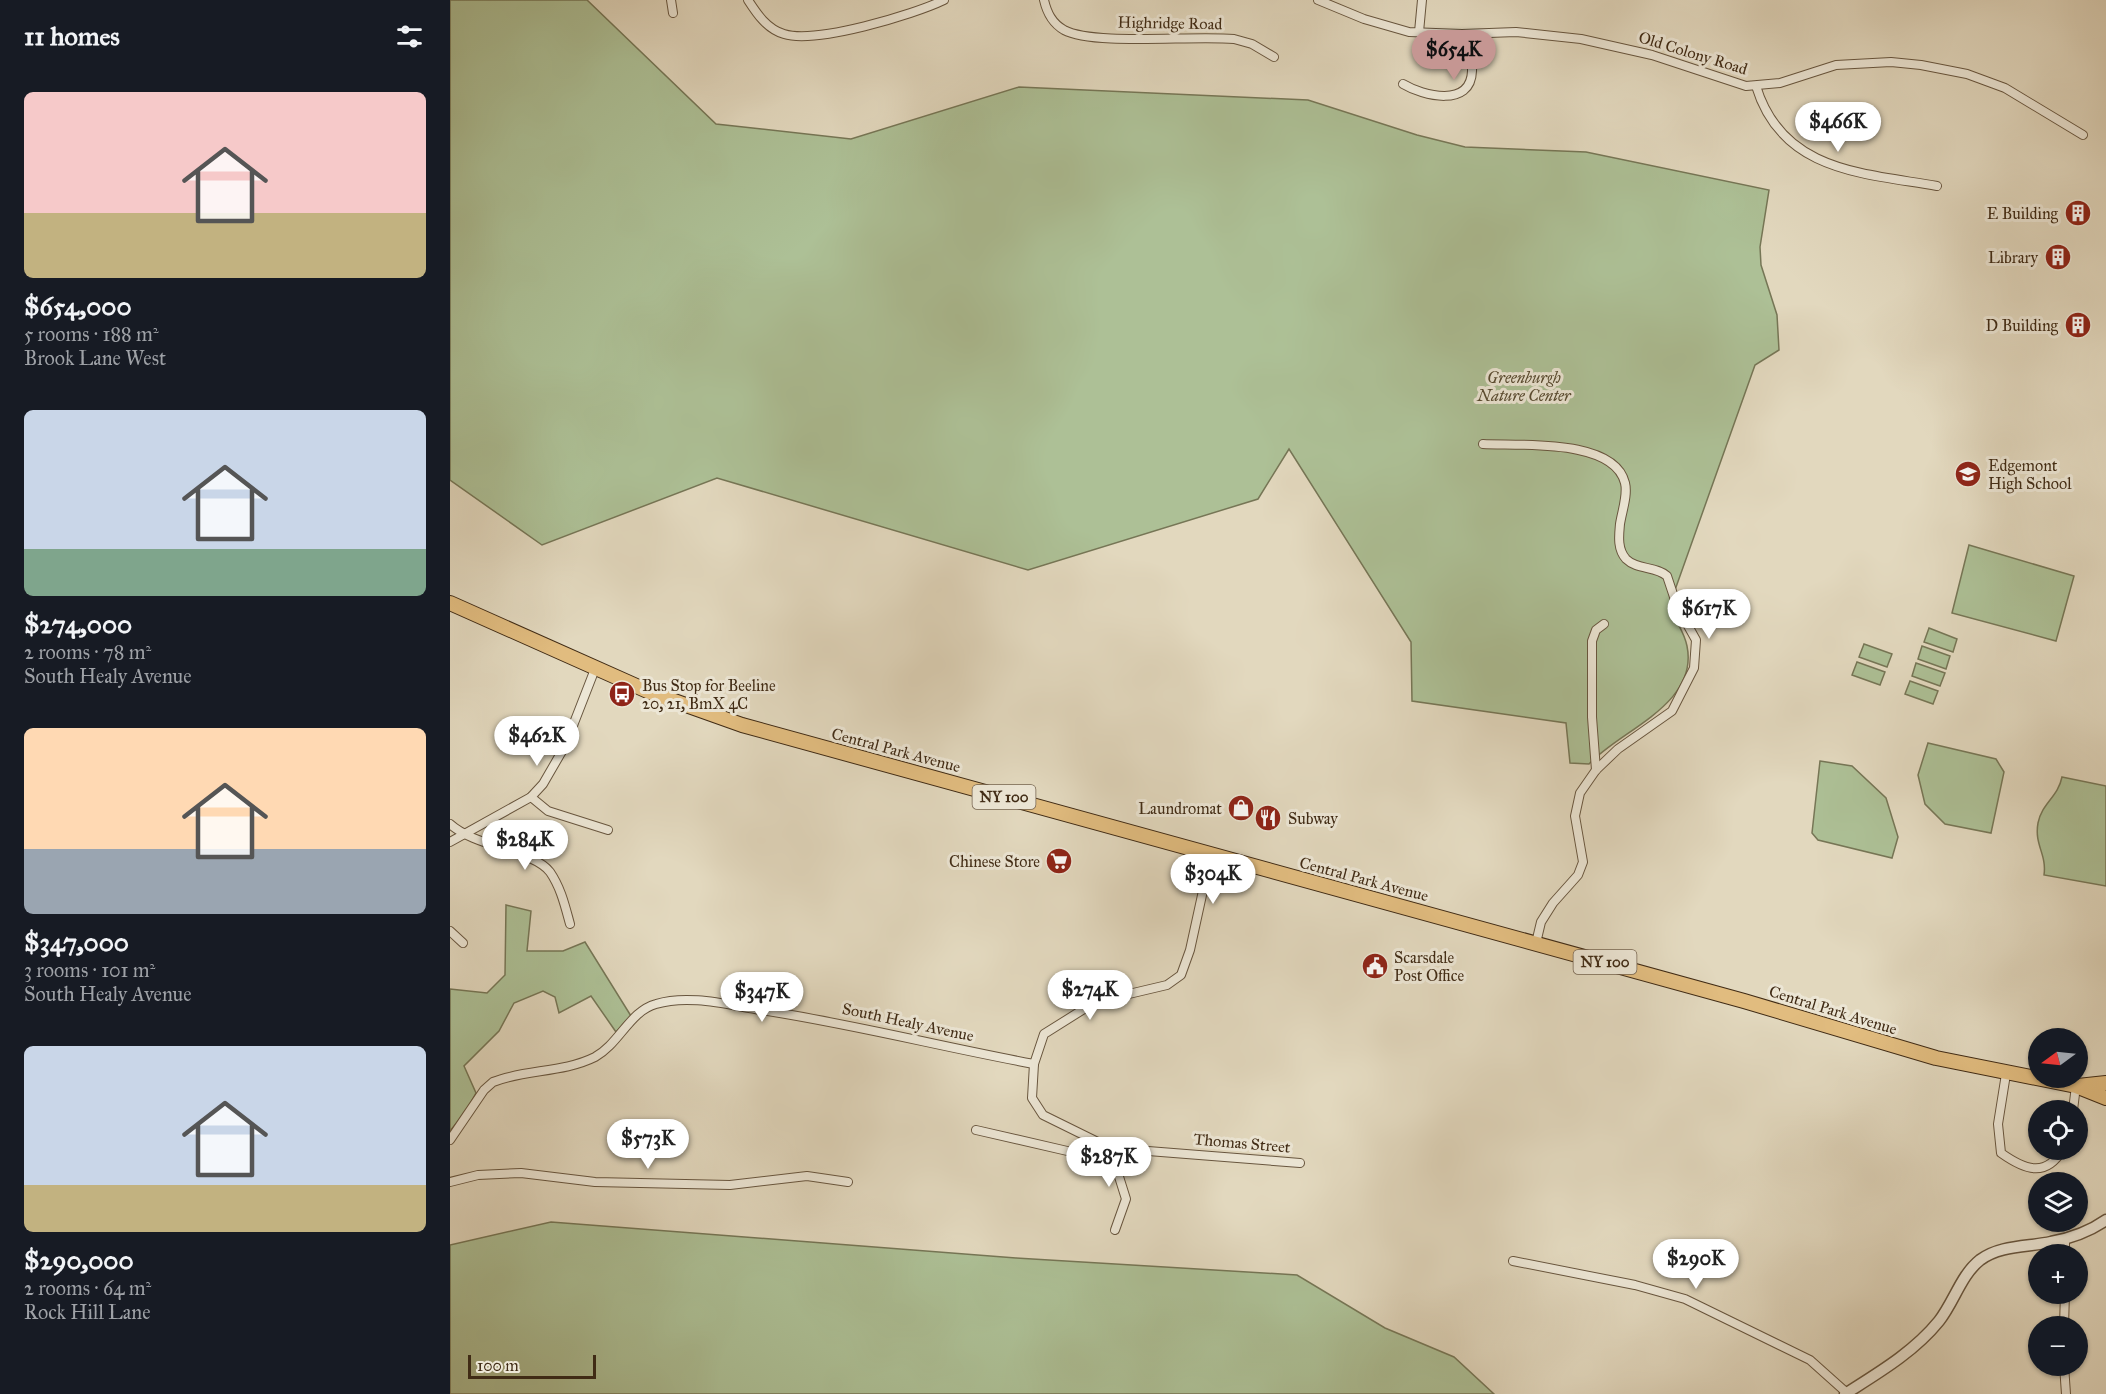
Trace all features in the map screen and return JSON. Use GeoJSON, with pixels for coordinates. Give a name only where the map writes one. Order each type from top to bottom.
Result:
{"type":"FeatureCollection","features":[{"type":"Feature","properties":{"kind":"main road","name":"Central Park Avenue"},"geometry":{"type":"LineString","coordinates":[[450,603],[595,669],[674,702],[727,720],[1744,1000],[1936,1058],[2028,1078]]}},
{"type":"Feature","properties":{"kind":"main road","name":"Central Park Avenue"},"geometry":{"type":"LineString","coordinates":[[2088,1085],[2106,1083]]}},
{"type":"Feature","properties":{"kind":"main road","name":"Central Park Avenue"},"geometry":{"type":"LineString","coordinates":[[2081,1088],[2106,1098]]}},
{"type":"Feature","properties":{"kind":"street"},"geometry":{"type":"LineString","coordinates":[[671,0],[673,13]]}},
{"type":"Feature","properties":{"kind":"street"},"geometry":{"type":"LineString","coordinates":[[748,0],[770,27],[783,34],[804,38],[912,12],[944,0]]}},
{"type":"Feature","properties":{"kind":"street","name":"Highridge Road"},"geometry":{"type":"LineString","coordinates":[[1044,0],[1051,19],[1071,33],[1112,38],[1234,39],[1252,44],[1274,57]]}},
{"type":"Feature","properties":{"kind":"street","name":"Old Colony Road"},"geometry":{"type":"LineString","coordinates":[[1318,0],[1382,25],[1419,32],[1462,34],[1516,32],[1581,39],[1652,55],[1730,82],[1756,86],[1794,79],[1836,65],[1906,62],[1967,75],[2005,88],[2083,135]]}},
{"type":"Feature","properties":{"kind":"street"},"geometry":{"type":"LineString","coordinates":[[1419,32],[1422,0]]}},
{"type":"Feature","properties":{"kind":"street"},"geometry":{"type":"LineString","coordinates":[[1403,84],[1424,95],[1452,95],[1462,91],[1470,82],[1472,71],[1462,34]]}},
{"type":"Feature","properties":{"kind":"street"},"geometry":{"type":"LineString","coordinates":[[1756,86],[1768,117],[1794,145],[1808,155],[1849,170],[1937,186]]}},
{"type":"Feature","properties":{"kind":"street"},"geometry":{"type":"LineString","coordinates":[[1484,444],[1574,447],[1605,459],[1617,468],[1626,486],[1619,537],[1621,552],[1632,563],[1667,576],[1677,606],[1696,640],[1694,668],[1672,711],[1618,749],[1596,770],[1580,793],[1575,816],[1583,862],[1578,875],[1553,903],[1541,922],[1536,943]]}},
{"type":"Feature","properties":{"kind":"street"},"geometry":{"type":"LineString","coordinates":[[1596,770],[1592,717],[1592,641],[1596,630],[1604,624]]}},
{"type":"Feature","properties":{"kind":"street"},"geometry":{"type":"LineString","coordinates":[[450,842],[466,835],[531,796],[543,784],[565,746],[595,669]]}},
{"type":"Feature","properties":{"kind":"street"},"geometry":{"type":"LineString","coordinates":[[531,796],[548,811],[608,830]]}},
{"type":"Feature","properties":{"kind":"street"},"geometry":{"type":"LineString","coordinates":[[450,824],[466,835],[542,864],[558,885],[570,924]]}},
{"type":"Feature","properties":{"kind":"street"},"geometry":{"type":"LineString","coordinates":[[1034,1064],[1044,1034],[1090,1005],[1107,998],[1167,985],[1177,980],[1188,958],[1211,854]]}},
{"type":"Feature","properties":{"kind":"street"},"geometry":{"type":"LineString","coordinates":[[450,931],[463,943]]}},
{"type":"Feature","properties":{"kind":"street","name":"South Healy Avenue"},"geometry":{"type":"LineString","coordinates":[[450,1140],[484,1090],[493,1082],[588,1060],[610,1046],[644,1010],[662,1002],[701,1001],[828,1020],[1034,1064]]}},
{"type":"Feature","properties":{"kind":"street","name":"Thomas Street"},"geometry":{"type":"LineString","coordinates":[[1034,1064],[1032,1098],[1039,1112],[1110,1148],[1300,1163]]}},
{"type":"Feature","properties":{"kind":"street"},"geometry":{"type":"LineString","coordinates":[[2006,1074],[1998,1124],[2001,1153],[2028,1168],[2044,1168],[2056,1160]]}},
{"type":"Feature","properties":{"kind":"street"},"geometry":{"type":"LineString","coordinates":[[976,1130],[1076,1153],[1102,1164],[1114,1164]]}},
{"type":"Feature","properties":{"kind":"street"},"geometry":{"type":"LineString","coordinates":[[1110,1148],[1126,1199],[1115,1230]]}},
{"type":"Feature","properties":{"kind":"street"},"geometry":{"type":"LineString","coordinates":[[450,1182],[478,1175],[521,1173],[606,1182],[729,1185],[807,1176],[848,1182]]}},
{"type":"Feature","properties":{"kind":"street"},"geometry":{"type":"LineString","coordinates":[[1514,1261],[1635,1285],[1684,1299],[1810,1360],[1846,1394],[1893,1363],[1939,1321],[1978,1261],[1990,1254],[2010,1249],[2066,1239],[2092,1230],[2106,1220]]}},
{"type":"Feature","properties":{"kind":"street"},"geometry":{"type":"LineString","coordinates":[[2066,1239],[2066,1244]]}},
{"type":"Feature","properties":{"kind":"street"},"geometry":{"type":"LineString","coordinates":[[2065,1376],[2066,1394]]}},
{"type":"Feature","properties":{"kind":"green space","name":"Greenburgh Nature Center"},"geometry":{"type":"Polygon","coordinates":[[[450,0],[587,0],[716,124],[851,139],[1019,87],[1308,100],[1417,135],[1465,147],[1586,152],[1769,190],[1760,247],[1761,265],[1777,315],[1779,350],[1755,365],[1670,604],[1687,646],[1688,667],[1681,685],[1654,714],[1589,764],[1570,763],[1566,723],[1412,701],[1411,642],[1289,449],[1258,499],[1028,570],[717,478],[542,545],[450,480],[450,0]]]}},
{"type":"Feature","properties":{"kind":"green space"},"geometry":{"type":"Polygon","coordinates":[[[1969,545],[2074,576],[2056,641],[1952,613],[1969,545]]]}},
{"type":"Feature","properties":{"kind":"green space"},"geometry":{"type":"Polygon","coordinates":[[[1929,628],[1957,639],[1953,652],[1924,642],[1929,628]]]}},
{"type":"Feature","properties":{"kind":"green space"},"geometry":{"type":"Polygon","coordinates":[[[1864,644],[1892,654],[1887,667],[1859,657],[1864,644]]]}},
{"type":"Feature","properties":{"kind":"green space"},"geometry":{"type":"Polygon","coordinates":[[[1922,646],[1950,656],[1946,669],[1918,659],[1922,646]]]}},
{"type":"Feature","properties":{"kind":"green space"},"geometry":{"type":"Polygon","coordinates":[[[1857,662],[1885,672],[1880,685],[1852,675],[1857,662]]]}},
{"type":"Feature","properties":{"kind":"green space"},"geometry":{"type":"Polygon","coordinates":[[[1916,663],[1945,673],[1940,686],[1912,676],[1916,663]]]}},
{"type":"Feature","properties":{"kind":"green space"},"geometry":{"type":"Polygon","coordinates":[[[1910,681],[1938,691],[1933,704],[1905,694],[1910,681]]]}},
{"type":"Feature","properties":{"kind":"green space"},"geometry":{"type":"Polygon","coordinates":[[[1928,743],[1996,759],[2004,772],[1991,833],[1945,824],[1925,804],[1918,775],[1928,743]]]}},
{"type":"Feature","properties":{"kind":"green space"},"geometry":{"type":"Polygon","coordinates":[[[1820,761],[1852,766],[1886,798],[1898,837],[1892,858],[1818,840],[1812,833],[1820,761]]]}},
{"type":"Feature","properties":{"kind":"green space"},"geometry":{"type":"Polygon","coordinates":[[[2062,777],[2106,786],[2106,886],[2044,875],[2044,861],[2037,831],[2038,823],[2062,777]]]}},
{"type":"Feature","properties":{"kind":"green space"},"geometry":{"type":"Polygon","coordinates":[[[506,905],[531,911],[527,951],[563,951],[585,942],[631,1016],[616,1032],[591,996],[559,1013],[555,997],[543,991],[514,1003],[499,1031],[464,1066],[476,1093],[465,1113],[450,1131],[450,989],[487,993],[505,975],[506,905]]]}},
{"type":"Feature","properties":{"kind":"green space"},"geometry":{"type":"Polygon","coordinates":[[[551,1222],[1016,1258],[1297,1275],[1385,1328],[1454,1357],[1494,1394],[450,1394],[450,1245],[551,1222]]]}},
{"type":"Feature","properties":{"kind":"place","name":"E Building"},"geometry":{"type":"Point","coordinates":[2078,213]}},
{"type":"Feature","properties":{"kind":"place","name":"Library"},"geometry":{"type":"Point","coordinates":[2058,257]}},
{"type":"Feature","properties":{"kind":"place","name":"D Building"},"geometry":{"type":"Point","coordinates":[2078,325]}},
{"type":"Feature","properties":{"kind":"place","name":"Edgemont High School"},"geometry":{"type":"Point","coordinates":[1968,474]}},
{"type":"Feature","properties":{"kind":"place","name":"Bus Stop for Beeline 20, 21, BmX 4C"},"geometry":{"type":"Point","coordinates":[622,694]}},
{"type":"Feature","properties":{"kind":"place","name":"Laundromat"},"geometry":{"type":"Point","coordinates":[1241,808]}},
{"type":"Feature","properties":{"kind":"place","name":"Subway"},"geometry":{"type":"Point","coordinates":[1268,818]}},
{"type":"Feature","properties":{"kind":"place","name":"Chinese Store"},"geometry":{"type":"Point","coordinates":[1059,861]}},
{"type":"Feature","properties":{"kind":"place","name":"Scarsdale Post Office"},"geometry":{"type":"Point","coordinates":[1375,966]}}]}
